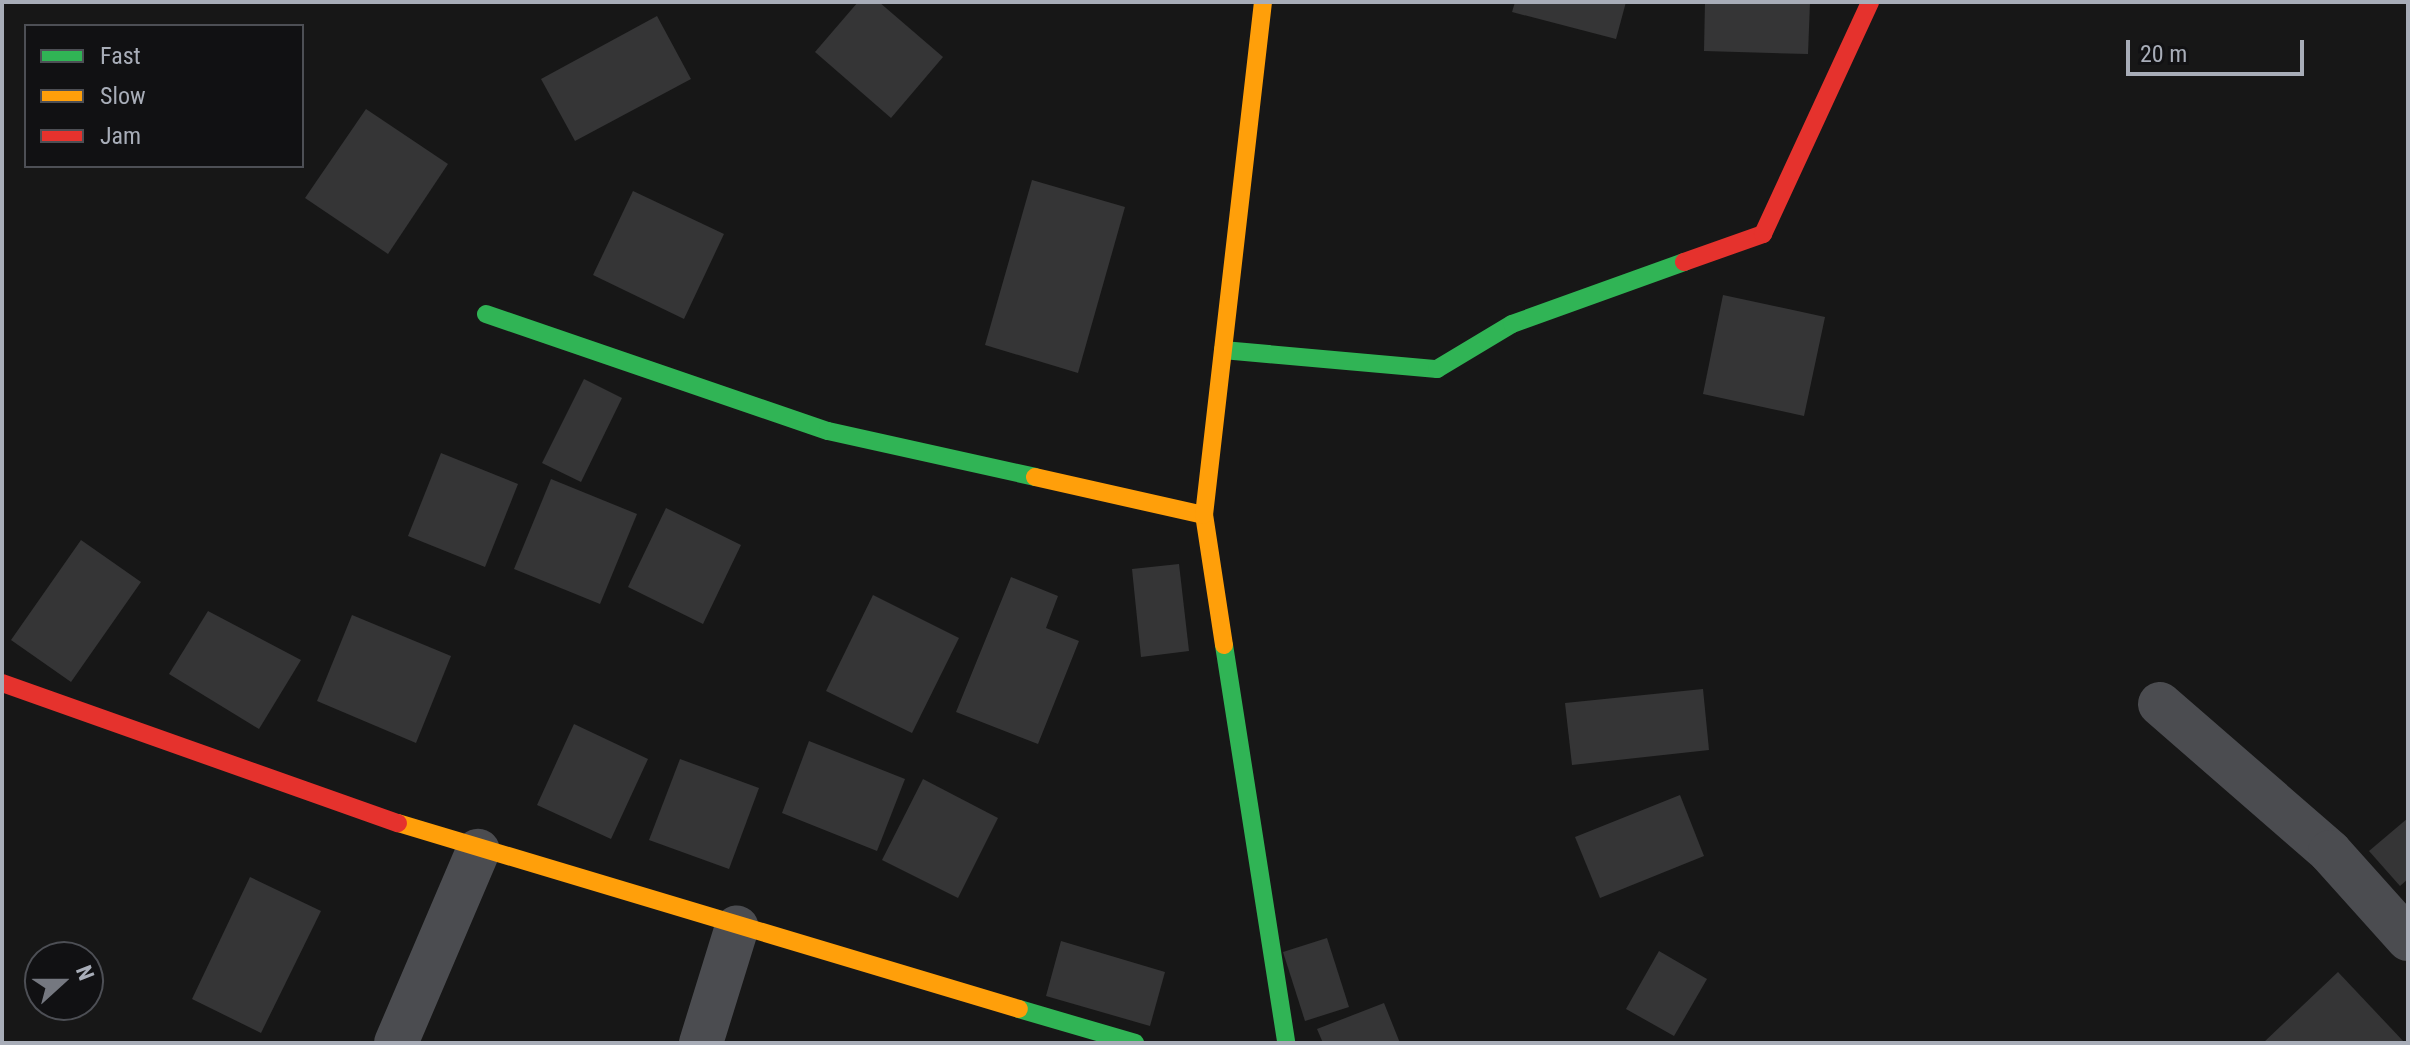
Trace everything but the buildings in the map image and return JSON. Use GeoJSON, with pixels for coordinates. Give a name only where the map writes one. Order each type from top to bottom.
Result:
{"type":"FeatureCollection","features":[{"type":"Feature","properties":{"kind":"street"},"geometry":{"type":"LineString","coordinates":[[1263,2],[1204,515],[1286,1043]]}},
{"type":"Feature","properties":{"kind":"street"},"geometry":{"type":"LineString","coordinates":[[1223,350],[1437,369],[1512,324],[1763,234],[1870,2]]}},
{"type":"Feature","properties":{"kind":"street"},"geometry":{"type":"LineString","coordinates":[[486,314],[828,431],[1204,515]]}},
{"type":"Feature","properties":{"kind":"street"},"geometry":{"type":"LineString","coordinates":[[2,683],[478,851],[1135,1043]]}},
{"type":"Feature","properties":{"kind":"street"},"geometry":{"type":"LineString","coordinates":[[2160,704],[2330,852],[2408,939]]}},
{"type":"Feature","properties":{"kind":"street"},"geometry":{"type":"LineString","coordinates":[[396,1043],[478,851]]}},
{"type":"Feature","properties":{"kind":"street"},"geometry":{"type":"LineString","coordinates":[[701,1043],[737,927]]}},
{"type":"Feature","properties":{"kind":"traffic: fast"},"geometry":{"type":"LineString","coordinates":[[1223,350],[1437,369],[1512,324],[1684,262]]}},
{"type":"Feature","properties":{"kind":"traffic: fast"},"geometry":{"type":"LineString","coordinates":[[486,314],[828,431],[1035,477]]}},
{"type":"Feature","properties":{"kind":"traffic: fast"},"geometry":{"type":"LineString","coordinates":[[1224,645],[1286,1043]]}},
{"type":"Feature","properties":{"kind":"traffic: fast"},"geometry":{"type":"LineString","coordinates":[[1019,1009],[1135,1043]]}},
{"type":"Feature","properties":{"kind":"traffic: slow"},"geometry":{"type":"LineString","coordinates":[[1224,645],[1204,515],[1263,2]]}},
{"type":"Feature","properties":{"kind":"traffic: slow"},"geometry":{"type":"LineString","coordinates":[[1035,477],[1204,515]]}},
{"type":"Feature","properties":{"kind":"traffic: slow"},"geometry":{"type":"LineString","coordinates":[[398,823],[1019,1009]]}},
{"type":"Feature","properties":{"kind":"traffic: jam"},"geometry":{"type":"LineString","coordinates":[[1684,262],[1763,234],[1870,2]]}},
{"type":"Feature","properties":{"kind":"traffic: jam"},"geometry":{"type":"LineString","coordinates":[[2,683],[398,823]]}}]}
